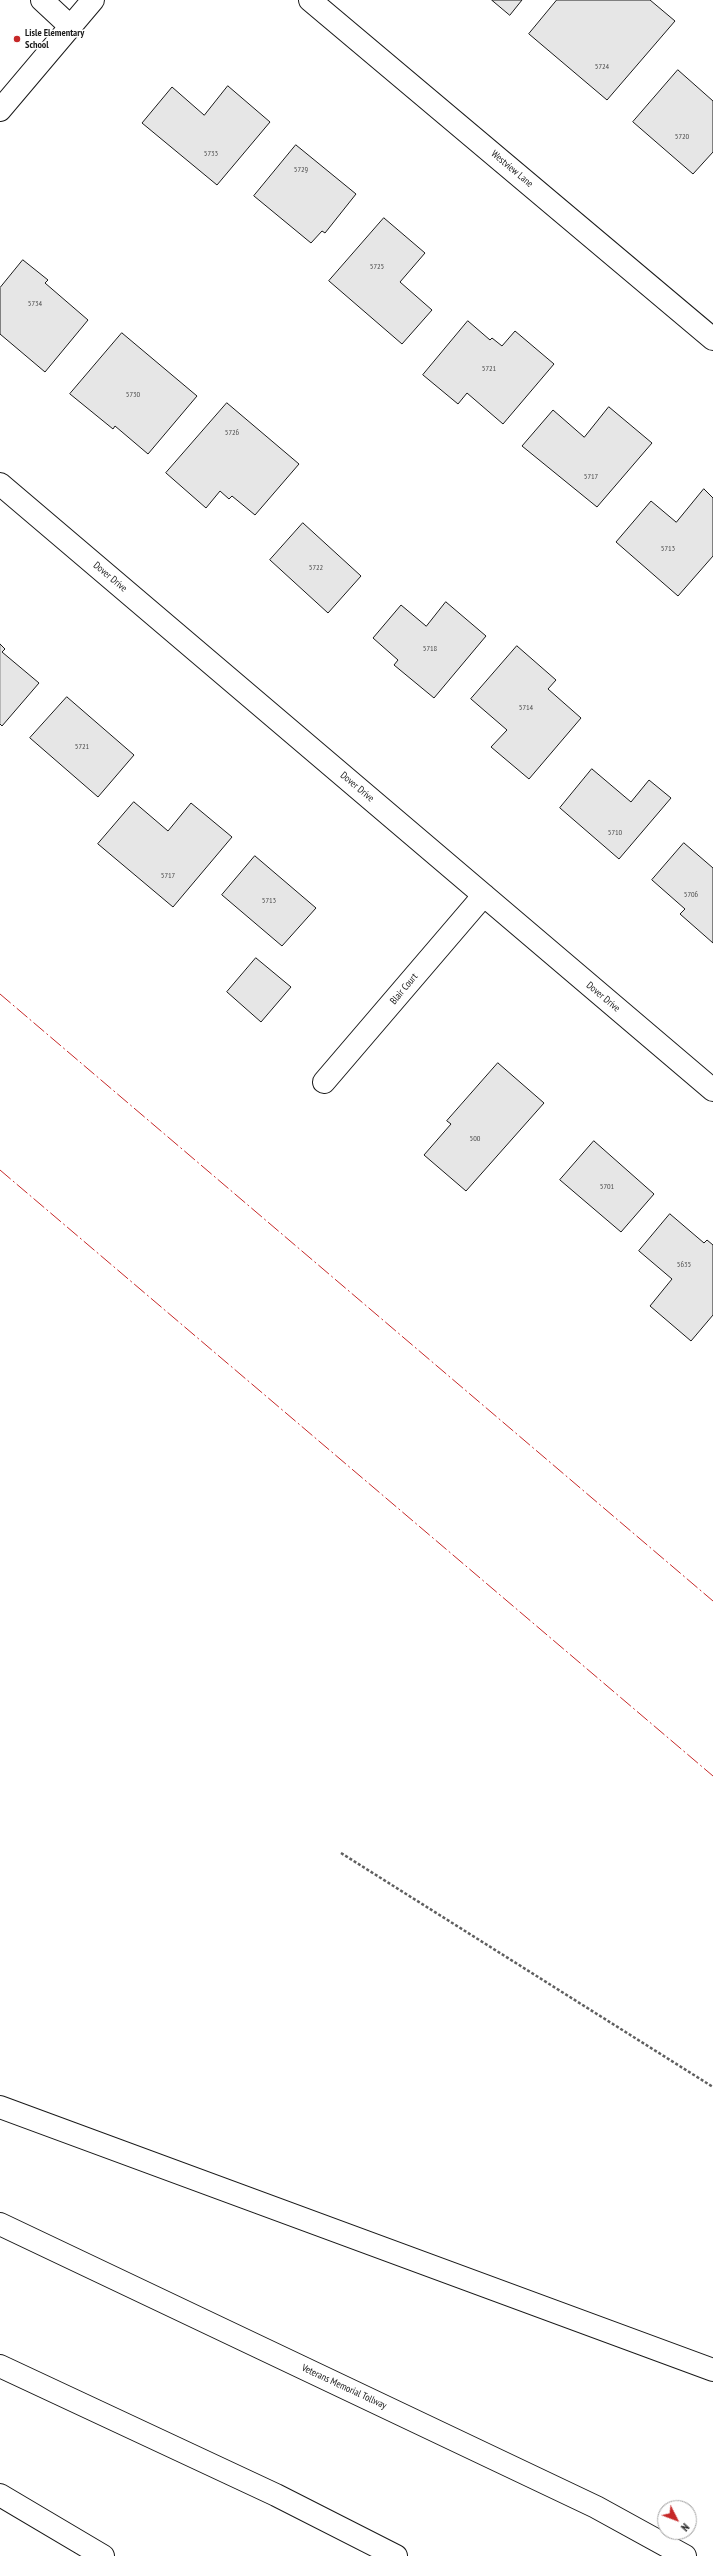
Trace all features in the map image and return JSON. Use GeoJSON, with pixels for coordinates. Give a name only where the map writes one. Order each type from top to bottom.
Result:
{"type":"FeatureCollection","features":[{"type":"Feature","properties":{"kind":"main road"},"geometry":{"type":"LineString","coordinates":[[42,0],[71,27]]}},
{"type":"Feature","properties":{"kind":"main road"},"geometry":{"type":"LineString","coordinates":[[0,110],[94,0]]}},
{"type":"Feature","properties":{"kind":"main road","name":"Westview Lane"},"geometry":{"type":"LineString","coordinates":[[310,0],[713,339]]}},
{"type":"Feature","properties":{"kind":"main road","name":"Dover Drive"},"geometry":{"type":"LineString","coordinates":[[0,484],[713,1090]]}},
{"type":"Feature","properties":{"kind":"main road","name":"Blair Court"},"geometry":{"type":"LineString","coordinates":[[324,1082],[484,895]]}},
{"type":"Feature","properties":{"kind":"main road"},"geometry":{"type":"LineString","coordinates":[[0,2107],[713,2370]]}},
{"type":"Feature","properties":{"kind":"main road","name":"Veterans Memorial Tollway"},"geometry":{"type":"LineString","coordinates":[[0,2224],[596,2507],[685,2556]]}},
{"type":"Feature","properties":{"kind":"main road"},"geometry":{"type":"LineString","coordinates":[[0,2366],[276,2495],[396,2556]]}},
{"type":"Feature","properties":{"kind":"main road"},"geometry":{"type":"LineString","coordinates":[[0,2495],[103,2556]]}},
{"type":"Feature","properties":{"kind":"path"},"geometry":{"type":"LineString","coordinates":[[341,1853],[713,2087]]}},
{"type":"Feature","properties":{"kind":"building"},"geometry":{"type":"Polygon","coordinates":[[[492,0],[522,0],[510,15],[492,0]]]}},
{"type":"Feature","properties":{"kind":"building"},"geometry":{"type":"Polygon","coordinates":[[[557,0],[650,0],[675,21],[607,100],[529,34],[557,0]]]}},
{"type":"Feature","properties":{"kind":"building"},"geometry":{"type":"Polygon","coordinates":[[[678,70],[713,101],[713,152],[693,174],[633,122],[678,70]]]}},
{"type":"Feature","properties":{"kind":"building"},"geometry":{"type":"Polygon","coordinates":[[[228,86],[270,122],[217,185],[142,123],[172,87],[204,115],[228,86]]]}},
{"type":"Feature","properties":{"kind":"building"},"geometry":{"type":"Polygon","coordinates":[[[296,145],[356,194],[325,233],[322,231],[311,243],[254,196],[296,145]]]}},
{"type":"Feature","properties":{"kind":"building"},"geometry":{"type":"Polygon","coordinates":[[[384,218],[425,253],[400,282],[432,310],[402,344],[329,281],[384,218]]]}},
{"type":"Feature","properties":{"kind":"building"},"geometry":{"type":"Polygon","coordinates":[[[23,260],[48,280],[45,283],[88,320],[45,372],[0,334],[0,288],[23,260]]]}},
{"type":"Feature","properties":{"kind":"building"},"geometry":{"type":"Polygon","coordinates":[[[468,321],[490,340],[492,338],[502,346],[515,331],[554,364],[503,424],[467,393],[458,404],[423,375],[468,321]]]}},
{"type":"Feature","properties":{"kind":"building"},"geometry":{"type":"Polygon","coordinates":[[[122,333],[197,396],[148,454],[115,426],[113,429],[70,394],[122,333]]]}},
{"type":"Feature","properties":{"kind":"building"},"geometry":{"type":"Polygon","coordinates":[[[227,403],[299,464],[255,515],[232,496],[229,499],[220,491],[206,508],[166,473],[227,403]]]}},
{"type":"Feature","properties":{"kind":"building"},"geometry":{"type":"Polygon","coordinates":[[[609,407],[652,443],[597,507],[522,446],[553,410],[584,437],[609,407]]]}},
{"type":"Feature","properties":{"kind":"building"},"geometry":{"type":"Polygon","coordinates":[[[704,489],[713,498],[713,556],[678,596],[616,542],[651,501],[676,522],[704,489]]]}},
{"type":"Feature","properties":{"kind":"building"},"geometry":{"type":"Polygon","coordinates":[[[303,523],[361,576],[328,613],[270,560],[303,523]]]}},
{"type":"Feature","properties":{"kind":"building"},"geometry":{"type":"Polygon","coordinates":[[[446,602],[486,636],[434,698],[394,665],[398,660],[373,638],[401,605],[426,626],[446,602]]]}},
{"type":"Feature","properties":{"kind":"building"},"geometry":{"type":"Polygon","coordinates":[[[0,644],[5,649],[2,652],[39,683],[2,726],[0,724],[0,644]]]}},
{"type":"Feature","properties":{"kind":"building"},"geometry":{"type":"Polygon","coordinates":[[[517,646],[556,680],[548,689],[581,718],[529,779],[491,747],[507,730],[471,699],[517,646]]]}},
{"type":"Feature","properties":{"kind":"building"},"geometry":{"type":"Polygon","coordinates":[[[67,697],[134,755],[98,797],[30,738],[67,697]]]}},
{"type":"Feature","properties":{"kind":"building"},"geometry":{"type":"Polygon","coordinates":[[[592,769],[631,802],[649,780],[671,798],[619,859],[560,808],[592,769]]]}},
{"type":"Feature","properties":{"kind":"building"},"geometry":{"type":"Polygon","coordinates":[[[134,802],[168,831],[191,803],[232,837],[173,907],[98,844],[134,802]]]}},
{"type":"Feature","properties":{"kind":"building"},"geometry":{"type":"Polygon","coordinates":[[[684,843],[713,868],[713,943],[680,914],[685,909],[652,880],[684,843]]]}},
{"type":"Feature","properties":{"kind":"building"},"geometry":{"type":"Polygon","coordinates":[[[255,856],[316,908],[282,946],[222,895],[255,856]]]}},
{"type":"Feature","properties":{"kind":"building"},"geometry":{"type":"Polygon","coordinates":[[[256,958],[291,987],[261,1022],[227,992],[256,958]]]}},
{"type":"Feature","properties":{"kind":"building"},"geometry":{"type":"Polygon","coordinates":[[[498,1063],[544,1103],[466,1191],[424,1155],[451,1124],[447,1121],[498,1063]]]}},
{"type":"Feature","properties":{"kind":"building"},"geometry":{"type":"Polygon","coordinates":[[[594,1141],[654,1194],[621,1232],[560,1180],[594,1141]]]}},
{"type":"Feature","properties":{"kind":"building"},"geometry":{"type":"Polygon","coordinates":[[[670,1214],[704,1243],[707,1240],[713,1245],[713,1315],[691,1341],[650,1306],[672,1279],[639,1251],[670,1214]]]}},
{"type":"Feature","properties":{"kind":"power"},"geometry":{"type":"LineString","coordinates":[[0,994],[713,1601]]}},
{"type":"Feature","properties":{"kind":"power"},"geometry":{"type":"LineString","coordinates":[[0,1170],[713,1776]]}},
{"type":"Feature","properties":{"kind":"place","name":"Lisle Elementary School"},"geometry":{"type":"Point","coordinates":[17,39]}}]}
